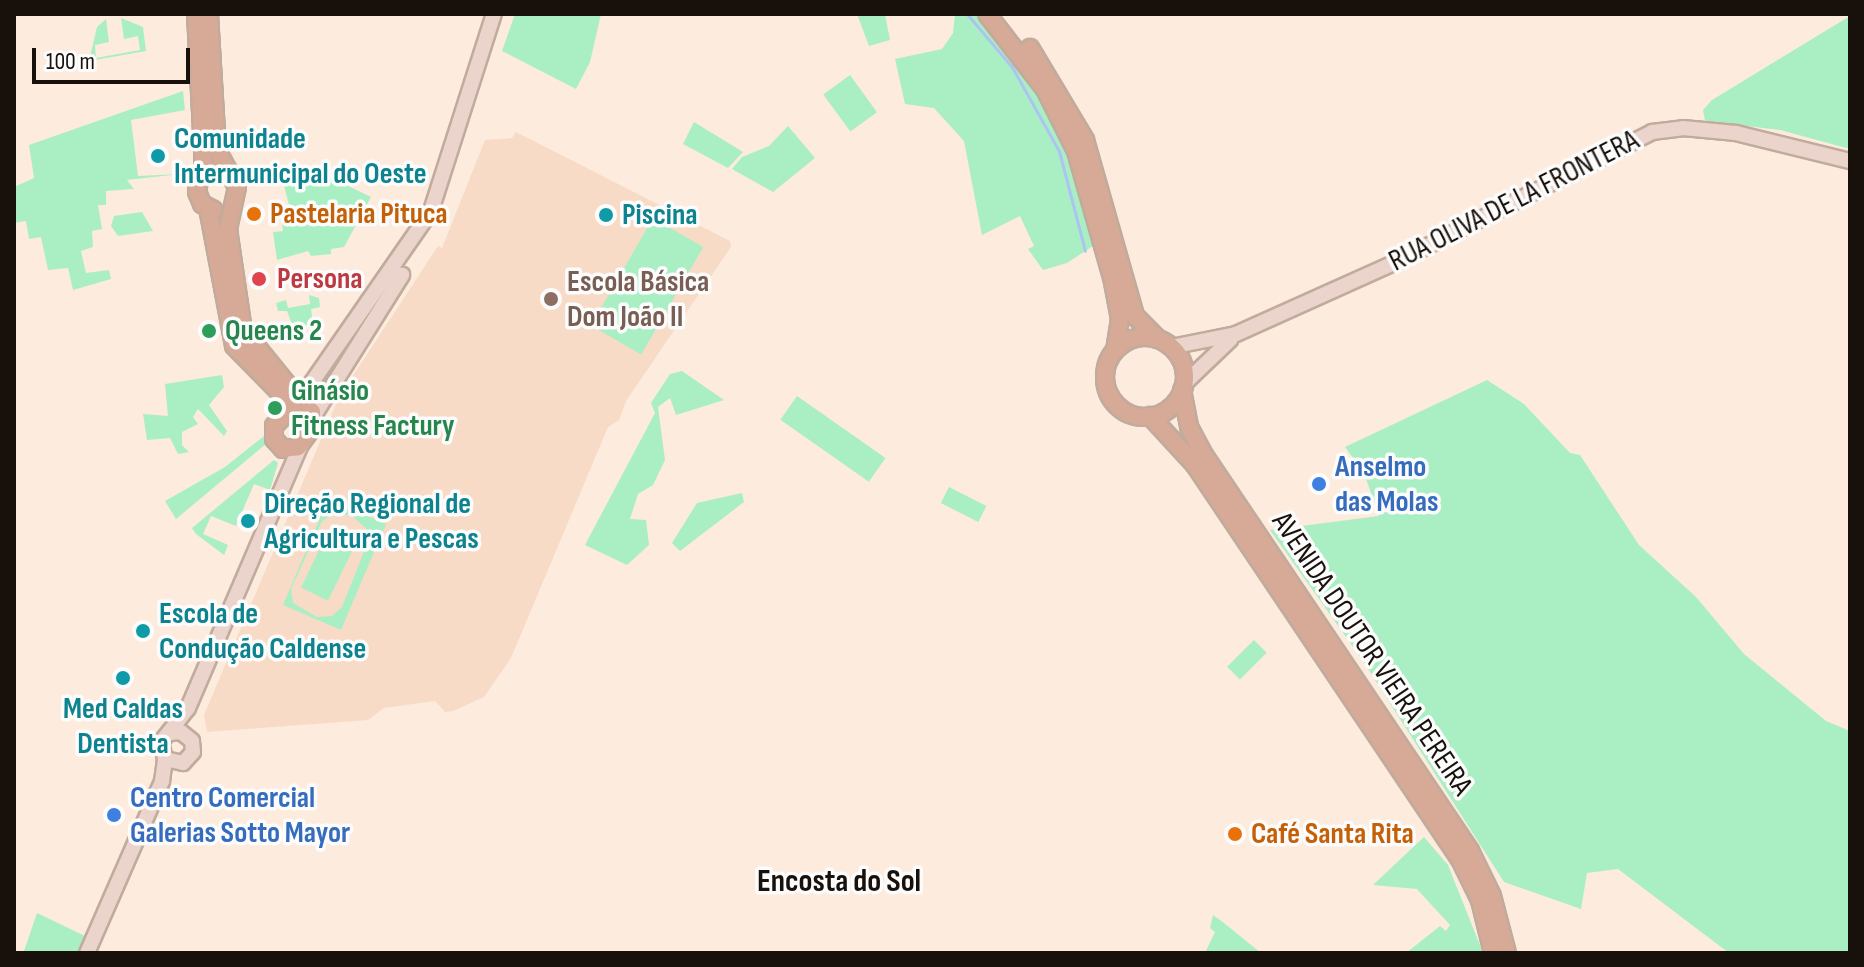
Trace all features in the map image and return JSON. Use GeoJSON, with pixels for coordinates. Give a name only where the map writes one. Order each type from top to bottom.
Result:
{"type":"FeatureCollection","features":[{"type":"Feature","properties":{"kind":"main road"},"geometry":{"type":"LineString","coordinates":[[196,14],[204,174],[197,192],[208,208],[234,346],[313,417]]}},
{"type":"Feature","properties":{"kind":"main road"},"geometry":{"type":"LineString","coordinates":[[209,14],[217,150],[237,187],[228,229],[243,330],[297,401]]}},
{"type":"Feature","properties":{"kind":"main road"},"geometry":{"type":"LineString","coordinates":[[87,953],[162,781],[165,759],[160,745],[188,708],[313,417],[421,246],[494,14]]}},
{"type":"Feature","properties":{"kind":"main road"},"geometry":{"type":"LineString","coordinates":[[987,14],[1045,89],[1076,151],[1112,277],[1120,319],[1115,350],[1105,376],[1111,397],[1127,412],[1150,416],[1170,408],[1183,387],[1181,360],[1135,316],[1102,191],[1074,117],[1050,76],[1000,14]]}},
{"type":"Feature","properties":{"kind":"main road","name":"RUA OLIVA DE LA FRONTERA"},"geometry":{"type":"LineString","coordinates":[[1164,343],[1236,334],[1392,264],[1652,132],[1683,128],[1736,133],[1850,161]]}},
{"type":"Feature","properties":{"kind":"main road"},"geometry":{"type":"LineString","coordinates":[[204,174],[218,170],[229,173]]}},
{"type":"Feature","properties":{"kind":"main road"},"geometry":{"type":"LineString","coordinates":[[208,208],[224,210],[234,202]]}},
{"type":"Feature","properties":{"kind":"main road"},"geometry":{"type":"LineString","coordinates":[[287,479],[283,449],[273,431],[431,211]]}},
{"type":"Feature","properties":{"kind":"main road","name":"RUA OLIVA DE LA FRONTERA"},"geometry":{"type":"LineString","coordinates":[[1183,387],[1236,334]]}},
{"type":"Feature","properties":{"kind":"main road"},"geometry":{"type":"LineString","coordinates":[[1115,350],[1139,337],[1164,343]]}},
{"type":"Feature","properties":{"kind":"main road","name":"AVENIDA DOUTOR VIEIRA PEREIRA"},"geometry":{"type":"LineString","coordinates":[[1183,387],[1189,427],[1204,455],[1470,851],[1492,896],[1507,953]]}},
{"type":"Feature","properties":{"kind":"main road","name":"AVENIDA DOUTOR VIEIRA PEREIRA"},"geometry":{"type":"LineString","coordinates":[[1150,416],[1195,465],[1460,859],[1480,900],[1493,953]]}},
{"type":"Feature","properties":{"kind":"main road"},"geometry":{"type":"LineString","coordinates":[[283,449],[301,444]]}},
{"type":"Feature","properties":{"kind":"main road"},"geometry":{"type":"LineString","coordinates":[[162,781],[193,752],[188,708]]}},
{"type":"Feature","properties":{"kind":"main road"},"geometry":{"type":"LineString","coordinates":[[170,733],[191,738]]}},
{"type":"Feature","properties":{"kind":"main road"},"geometry":{"type":"LineString","coordinates":[[165,759],[180,764]]}},
{"type":"Feature","properties":{"kind":"shaded area"},"geometry":{"type":"Polygon","coordinates":[[[516,132],[730,241],[731,247],[626,401],[619,420],[608,427],[511,658],[484,697],[453,711],[445,712],[435,701],[384,708],[368,720],[207,732],[204,715],[339,397],[438,246],[442,248],[485,140],[512,138],[516,132]]]}},
{"type":"Feature","properties":{"kind":"green space"},"geometry":{"type":"Polygon","coordinates":[[[515,14],[601,14],[590,62],[576,89],[502,51],[515,14]]]}},
{"type":"Feature","properties":{"kind":"green space"},"geometry":{"type":"Polygon","coordinates":[[[857,14],[885,14],[890,40],[869,46],[857,14]]]}},
{"type":"Feature","properties":{"kind":"green space"},"geometry":{"type":"Polygon","coordinates":[[[955,14],[978,14],[990,27],[1038,93],[1062,138],[1096,244],[1067,263],[1043,270],[1028,249],[1034,246],[1020,216],[982,235],[964,141],[934,108],[905,104],[895,59],[942,49],[953,33],[955,14]]]}},
{"type":"Feature","properties":{"kind":"green space"},"geometry":{"type":"Polygon","coordinates":[[[1850,16],[1850,149],[1780,130],[1705,121],[1703,110],[1712,100],[1850,16]]]}},
{"type":"Feature","properties":{"kind":"green space"},"geometry":{"type":"Polygon","coordinates":[[[121,18],[143,27],[146,51],[89,61],[97,27],[106,19],[109,42],[95,45],[96,58],[140,50],[138,36],[124,39],[121,18]]]}},
{"type":"Feature","properties":{"kind":"green space"},"geometry":{"type":"Polygon","coordinates":[[[850,75],[877,112],[850,132],[823,94],[850,75]]]}},
{"type":"Feature","properties":{"kind":"green space"},"geometry":{"type":"Polygon","coordinates":[[[183,91],[185,110],[131,120],[138,176],[181,174],[127,180],[134,189],[106,191],[106,205],[98,205],[102,229],[92,231],[93,247],[81,251],[86,273],[109,270],[111,279],[73,290],[68,268],[48,270],[41,237],[29,239],[26,221],[14,223],[14,187],[34,178],[29,145],[183,91]]]}},
{"type":"Feature","properties":{"kind":"green space"},"geometry":{"type":"Polygon","coordinates":[[[694,122],[743,152],[728,168],[683,144],[694,122]]]}},
{"type":"Feature","properties":{"kind":"green space"},"geometry":{"type":"Polygon","coordinates":[[[788,126],[815,158],[773,192],[732,169],[742,157],[769,146],[788,126]]]}},
{"type":"Feature","properties":{"kind":"green space"},"geometry":{"type":"Polygon","coordinates":[[[305,165],[371,197],[344,247],[331,249],[331,254],[311,256],[308,251],[277,260],[273,232],[283,231],[280,207],[289,205],[280,170],[305,165]]]}},
{"type":"Feature","properties":{"kind":"green space"},"geometry":{"type":"Polygon","coordinates":[[[142,212],[153,231],[118,236],[111,226],[114,216],[142,212]]]}},
{"type":"Feature","properties":{"kind":"green space"},"geometry":{"type":"Polygon","coordinates":[[[653,218],[703,247],[641,354],[591,325],[653,218]]]}},
{"type":"Feature","properties":{"kind":"green space"},"geometry":{"type":"Polygon","coordinates":[[[309,295],[319,298],[320,307],[311,309],[312,317],[297,338],[287,311],[278,311],[276,303],[286,300],[288,308],[310,304],[309,295]]]}},
{"type":"Feature","properties":{"kind":"green space"},"geometry":{"type":"Polygon","coordinates":[[[682,371],[724,400],[676,415],[670,398],[658,407],[665,460],[653,485],[638,494],[630,519],[646,520],[649,545],[627,565],[585,545],[655,413],[651,403],[670,374],[682,371]]]}},
{"type":"Feature","properties":{"kind":"green space"},"geometry":{"type":"Polygon","coordinates":[[[222,375],[224,387],[209,405],[227,431],[224,436],[198,409],[193,417],[198,424],[182,432],[182,445],[189,452],[178,454],[170,438],[147,440],[143,414],[168,416],[165,384],[222,375]]]}},
{"type":"Feature","properties":{"kind":"green space"},"geometry":{"type":"Polygon","coordinates":[[[1487,380],[1524,404],[1570,453],[1580,455],[1639,545],[1696,597],[1744,654],[1826,721],[1850,731],[1850,953],[1729,953],[1618,869],[1587,873],[1581,909],[1504,882],[1363,661],[1270,530],[1379,516],[1364,473],[1345,447],[1487,380]]]}},
{"type":"Feature","properties":{"kind":"green space"},"geometry":{"type":"Polygon","coordinates":[[[797,396],[885,458],[869,482],[780,420],[797,396]]]}},
{"type":"Feature","properties":{"kind":"green space"},"geometry":{"type":"Polygon","coordinates":[[[264,436],[266,444],[176,519],[165,501],[225,467],[264,436]]]}},
{"type":"Feature","properties":{"kind":"green space"},"geometry":{"type":"Polygon","coordinates":[[[274,460],[278,463],[270,490],[254,484],[236,526],[211,516],[203,534],[228,545],[224,555],[196,534],[192,528],[274,460]]]}},
{"type":"Feature","properties":{"kind":"green space"},"geometry":{"type":"Polygon","coordinates":[[[949,487],[986,506],[978,522],[941,503],[949,487]]]}},
{"type":"Feature","properties":{"kind":"green space"},"geometry":{"type":"Polygon","coordinates":[[[742,493],[744,502],[680,551],[672,543],[697,503],[742,493]]]}},
{"type":"Feature","properties":{"kind":"green space"},"geometry":{"type":"Polygon","coordinates":[[[328,499],[386,524],[341,630],[283,605],[328,499]],[[336,513],[322,521],[291,589],[293,603],[317,617],[332,616],[342,607],[367,544],[366,528],[352,516],[336,513]]]}},
{"type":"Feature","properties":{"kind":"green space"},"geometry":{"type":"Polygon","coordinates":[[[329,530],[356,543],[328,601],[301,588],[329,530]]]}},
{"type":"Feature","properties":{"kind":"green space"},"geometry":{"type":"Polygon","coordinates":[[[1254,640],[1267,653],[1240,680],[1227,667],[1254,640]]]}},
{"type":"Feature","properties":{"kind":"green space"},"geometry":{"type":"Polygon","coordinates":[[[1424,837],[1448,865],[1483,953],[1406,953],[1440,926],[1446,931],[1450,925],[1417,889],[1373,885],[1424,837]]]}},
{"type":"Feature","properties":{"kind":"green space"},"geometry":{"type":"Polygon","coordinates":[[[37,913],[85,936],[78,953],[24,951],[37,913]]]}},
{"type":"Feature","properties":{"kind":"green space"},"geometry":{"type":"Polygon","coordinates":[[[1213,915],[1261,953],[1205,953],[1215,932],[1210,928],[1213,915]]]}},
{"type":"Feature","properties":{"kind":"waterway"},"geometry":{"type":"LineString","coordinates":[[967,14],[1012,67],[1059,151],[1085,251]]}},
{"type":"Feature","properties":{"kind":"place","name":"Comunidade Intermunicipal do Oeste"},"geometry":{"type":"Point","coordinates":[158,156]}},
{"type":"Feature","properties":{"kind":"place","name":"Pastelaria Pituca"},"geometry":{"type":"Point","coordinates":[254,214]}},
{"type":"Feature","properties":{"kind":"place","name":"Piscina"},"geometry":{"type":"Point","coordinates":[606,215]}},
{"type":"Feature","properties":{"kind":"place","name":"Persona"},"geometry":{"type":"Point","coordinates":[259,279]}},
{"type":"Feature","properties":{"kind":"place","name":"Escola Básica Dom João II"},"geometry":{"type":"Point","coordinates":[551,299]}},
{"type":"Feature","properties":{"kind":"place","name":"Queens 2"},"geometry":{"type":"Point","coordinates":[209,331]}},
{"type":"Feature","properties":{"kind":"place","name":"Ginásio Fitness Factury"},"geometry":{"type":"Point","coordinates":[275,408]}},
{"type":"Feature","properties":{"kind":"place","name":"Anselmo das Molas"},"geometry":{"type":"Point","coordinates":[1319,484]}},
{"type":"Feature","properties":{"kind":"place","name":"Direção Regional de Agricultura e Pescas"},"geometry":{"type":"Point","coordinates":[248,521]}},
{"type":"Feature","properties":{"kind":"place","name":"Escola de Condução Caldense"},"geometry":{"type":"Point","coordinates":[143,631]}},
{"type":"Feature","properties":{"kind":"place","name":"Med Caldas Dentista"},"geometry":{"type":"Point","coordinates":[123,678]}},
{"type":"Feature","properties":{"kind":"place","name":"Centro Comercial Galerias Sotto Mayor"},"geometry":{"type":"Point","coordinates":[114,815]}},
{"type":"Feature","properties":{"kind":"place","name":"Café Santa Rita"},"geometry":{"type":"Point","coordinates":[1235,834]}},
{"type":"Feature","properties":{"kind":"district","name":"Encosta do Sol"},"geometry":{"type":"Point","coordinates":[839,882]}}]}
